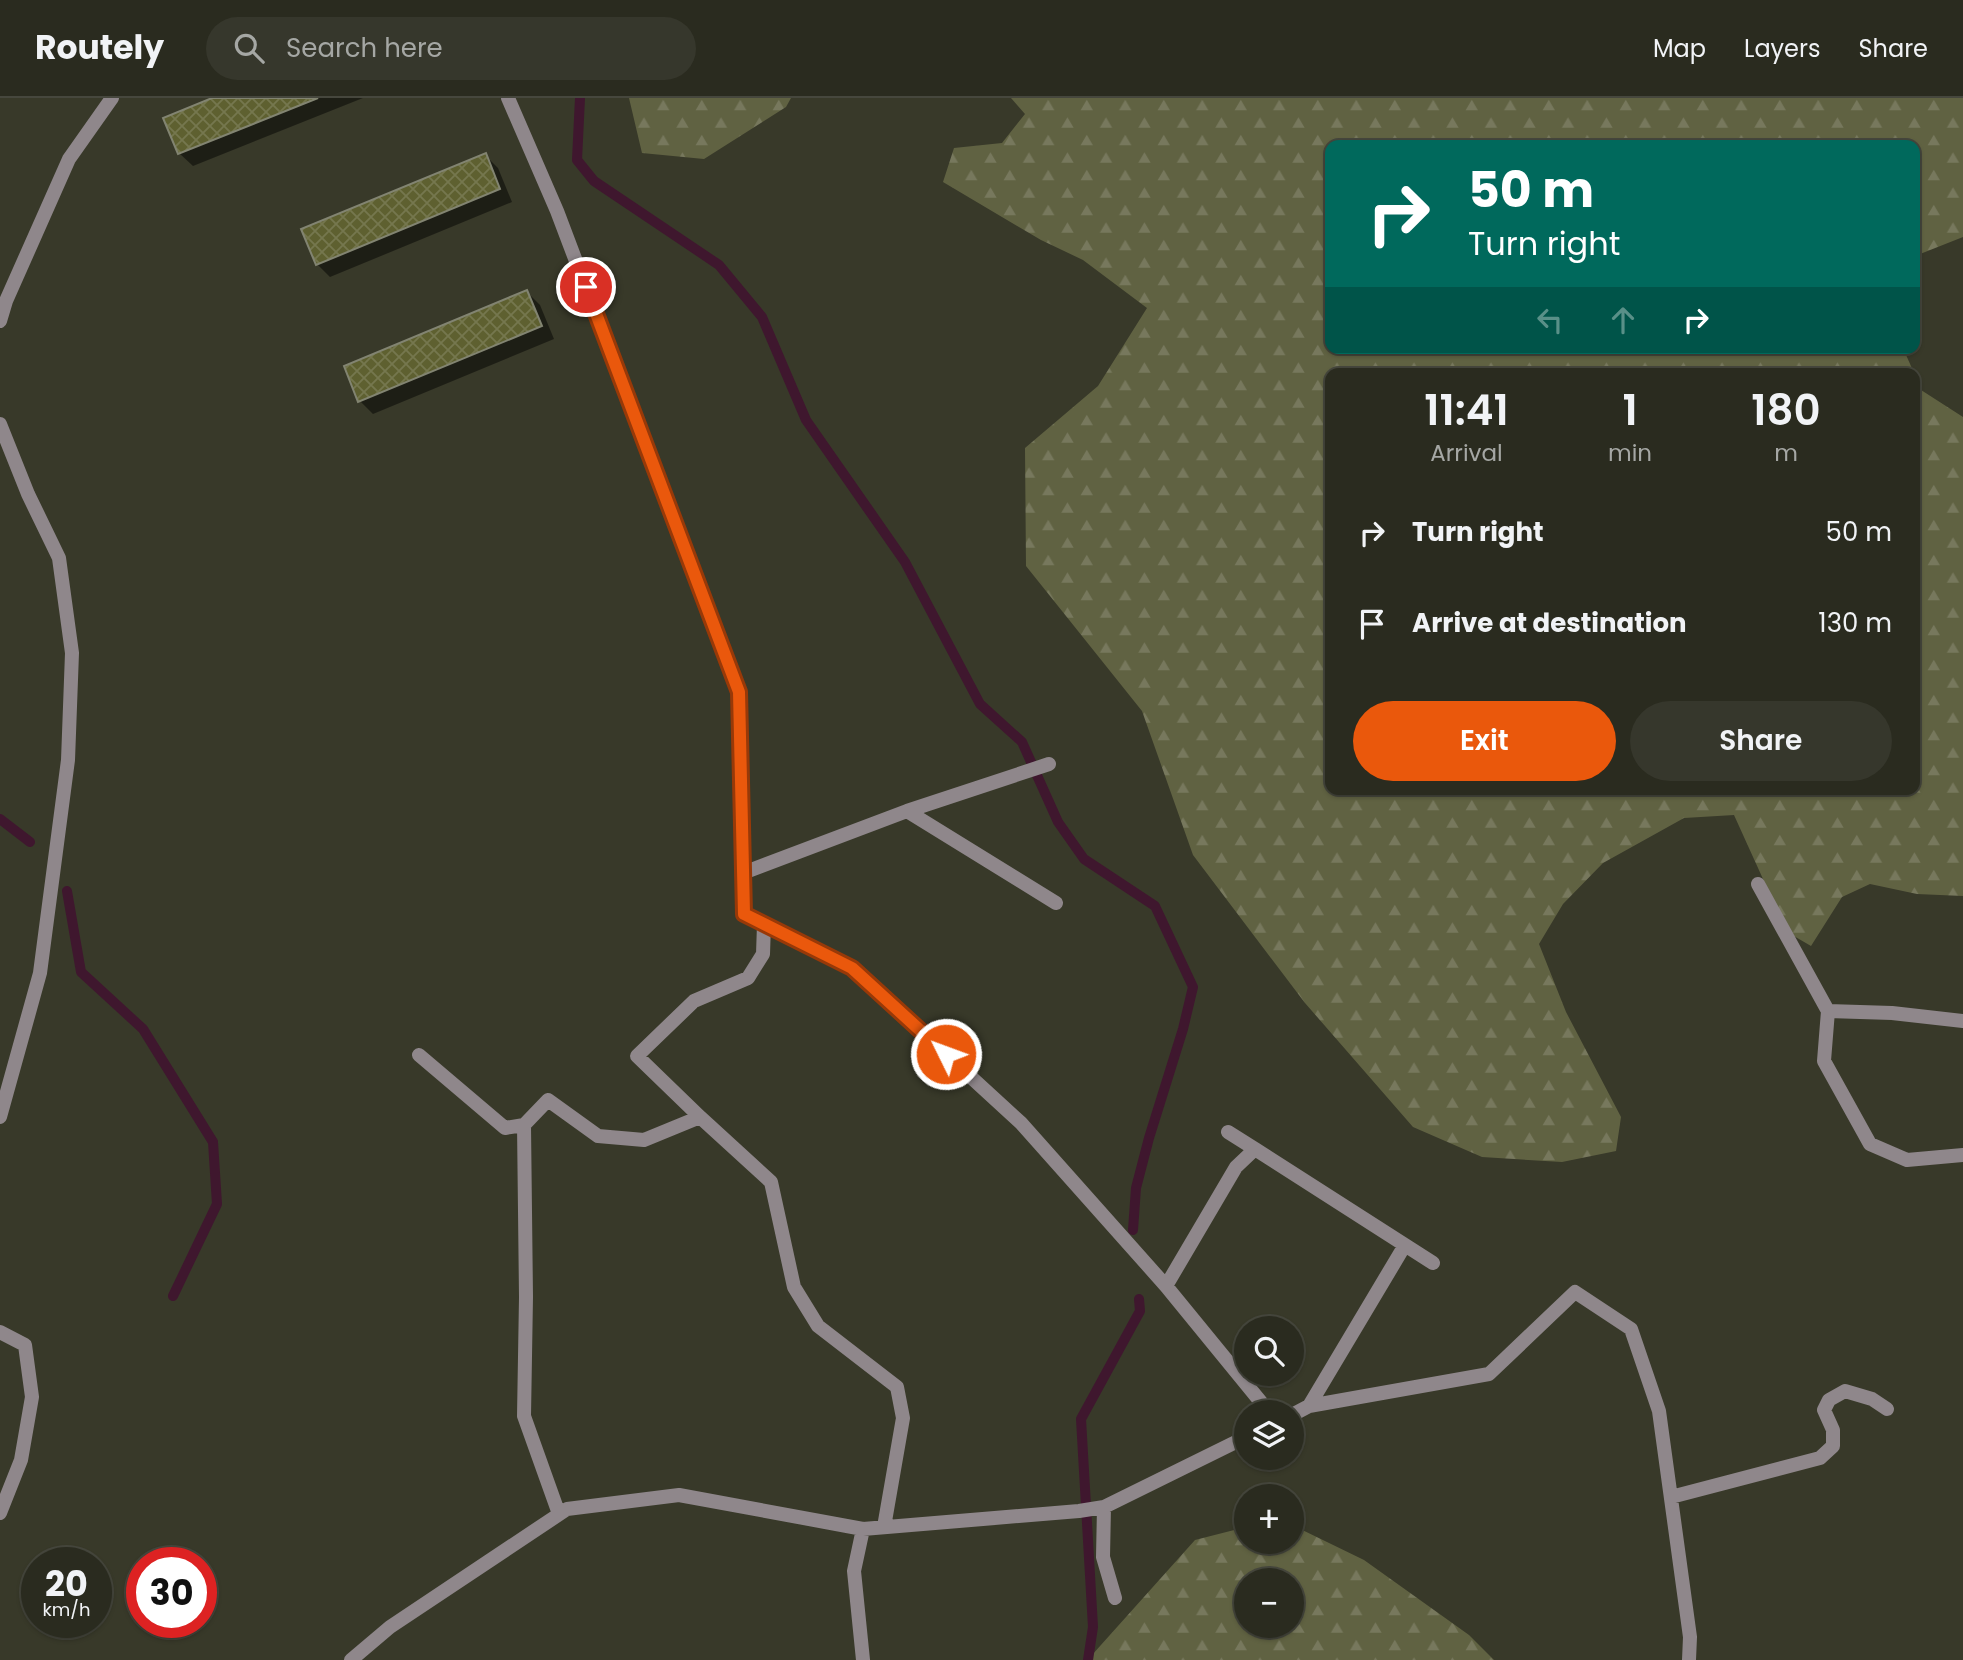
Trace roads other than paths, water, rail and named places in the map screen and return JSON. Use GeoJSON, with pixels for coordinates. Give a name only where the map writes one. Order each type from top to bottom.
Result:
{"type":"FeatureCollection","features":[{"type":"Feature","properties":{"kind":"street"},"geometry":{"type":"LineString","coordinates":[[0,321],[69,159],[112,98]]}},
{"type":"Feature","properties":{"kind":"street"},"geometry":{"type":"LineString","coordinates":[[508,98],[557,212],[739,692],[744,914],[852,968],[1021,1123],[1166,1286],[1259,1400]]}},
{"type":"Feature","properties":{"kind":"street"},"geometry":{"type":"LineString","coordinates":[[0,424],[28,494],[59,558],[72,653],[68,760],[40,973],[0,1117]]}},
{"type":"Feature","properties":{"kind":"street"},"geometry":{"type":"LineString","coordinates":[[743,873],[907,811],[1049,764]]}},
{"type":"Feature","properties":{"kind":"street"},"geometry":{"type":"LineString","coordinates":[[907,811],[1056,903]]}},
{"type":"Feature","properties":{"kind":"street"},"geometry":{"type":"LineString","coordinates":[[1758,884],[1828,1012],[1824,1061],[1870,1144],[1907,1160],[1963,1155]]}},
{"type":"Feature","properties":{"kind":"street"},"geometry":{"type":"LineString","coordinates":[[764,924],[763,954],[748,978],[695,1001],[637,1056],[771,1182],[794,1287],[818,1326],[897,1387],[903,1418],[884,1527]]}},
{"type":"Feature","properties":{"kind":"street"},"geometry":{"type":"LineString","coordinates":[[1828,1012],[1892,1013],[1963,1021]]}},
{"type":"Feature","properties":{"kind":"street"},"geometry":{"type":"LineString","coordinates":[[419,1055],[505,1128],[524,1125],[548,1100],[598,1136],[644,1140],[700,1116]]}},
{"type":"Feature","properties":{"kind":"street"},"geometry":{"type":"LineString","coordinates":[[524,1125],[524,1416],[559,1514]]}},
{"type":"Feature","properties":{"kind":"street"},"geometry":{"type":"LineString","coordinates":[[1228,1132],[1433,1263]]}},
{"type":"Feature","properties":{"kind":"street"},"geometry":{"type":"LineString","coordinates":[[1166,1286],[1236,1167],[1255,1149]]}},
{"type":"Feature","properties":{"kind":"street"},"geometry":{"type":"LineString","coordinates":[[1309,1406],[1405,1245]]}},
{"type":"Feature","properties":{"kind":"street"},"geometry":{"type":"LineString","coordinates":[[1304,1409],[1489,1374],[1575,1292],[1631,1329],[1659,1411],[1690,1637],[1689,1660]]}},
{"type":"Feature","properties":{"kind":"street"},"geometry":{"type":"LineString","coordinates":[[0,1332],[25,1345],[32,1397],[21,1460],[0,1513]]}},
{"type":"Feature","properties":{"kind":"street"},"geometry":{"type":"LineString","coordinates":[[1671,1497],[1820,1458],[1833,1446],[1833,1430],[1824,1410],[1829,1400],[1846,1391],[1872,1399],[1887,1409]]}},
{"type":"Feature","properties":{"kind":"street"},"geometry":{"type":"LineString","coordinates":[[351,1660],[390,1627],[567,1509],[679,1495],[863,1529],[1079,1511],[1100,1508],[1234,1443]]}},
{"type":"Feature","properties":{"kind":"street"},"geometry":{"type":"LineString","coordinates":[[1100,1508],[1102,1557],[1115,1598]]}},
{"type":"Feature","properties":{"kind":"street"},"geometry":{"type":"LineString","coordinates":[[863,1529],[855,1571],[863,1660]]}},
{"type":"Feature","properties":{"kind":"waterway"},"geometry":{"type":"LineString","coordinates":[[580,98],[577,160],[594,181],[719,265],[762,317],[806,420],[905,562],[980,704],[1022,742],[1058,822],[1084,859],[1155,906],[1193,987],[1136,1188],[1133,1230]]}},
{"type":"Feature","properties":{"kind":"waterway"},"geometry":{"type":"LineString","coordinates":[[0,819],[30,842]]}},
{"type":"Feature","properties":{"kind":"waterway"},"geometry":{"type":"LineString","coordinates":[[67,891],[81,972],[143,1029],[213,1142],[217,1204],[173,1296]]}},
{"type":"Feature","properties":{"kind":"waterway"},"geometry":{"type":"LineString","coordinates":[[1088,1660],[1093,1627],[1081,1419],[1140,1311],[1139,1299]]}}]}
